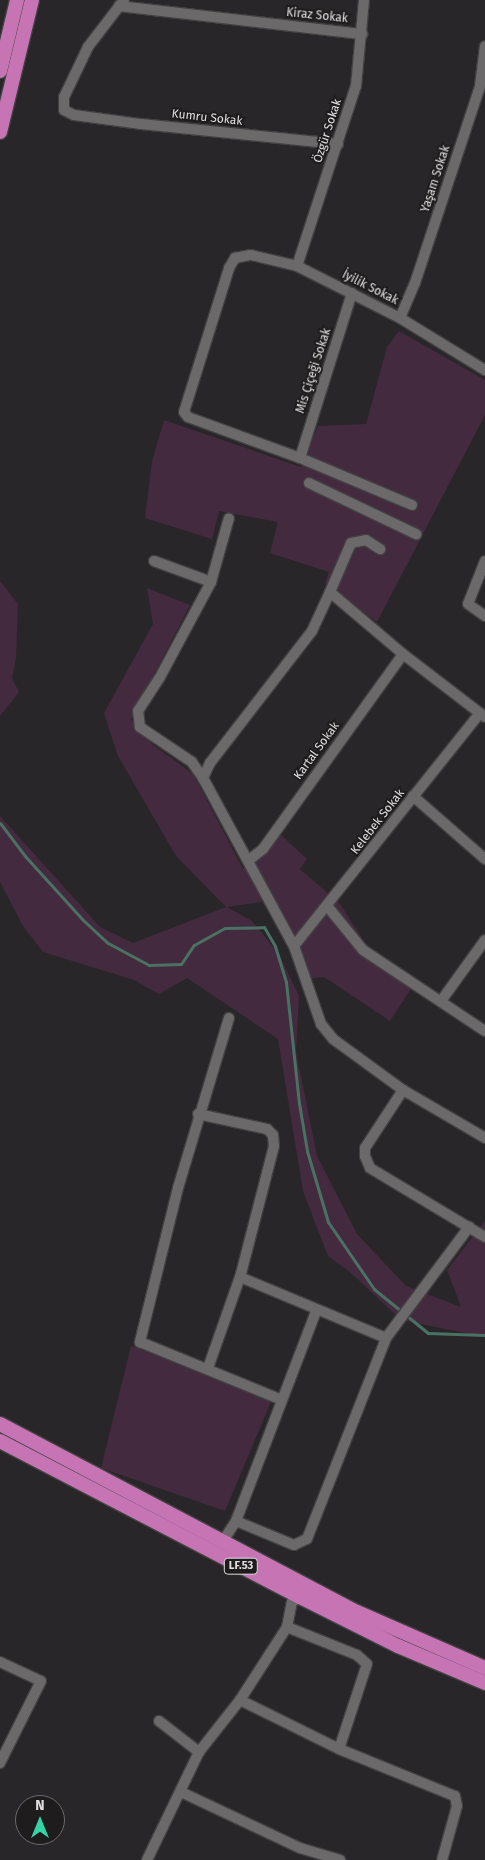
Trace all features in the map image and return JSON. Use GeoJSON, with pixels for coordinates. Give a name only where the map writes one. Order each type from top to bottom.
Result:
{"type":"FeatureCollection","features":[{"type":"Feature","properties":{"kind":"highway"},"geometry":{"type":"LineString","coordinates":[[0,71],[17,0]]}},
{"type":"Feature","properties":{"kind":"highway"},"geometry":{"type":"LineString","coordinates":[[0,132],[32,0]]}},
{"type":"Feature","properties":{"kind":"highway","name":"LF.53"},"geometry":{"type":"LineString","coordinates":[[0,1424],[358,1612],[485,1668]]}},
{"type":"Feature","properties":{"kind":"highway","name":"LF.53"},"geometry":{"type":"LineString","coordinates":[[0,1440],[294,1594],[398,1646],[485,1683]]}},
{"type":"Feature","properties":{"kind":"highway"},"geometry":{"type":"LineString","coordinates":[[358,1612],[485,1662]]}},
{"type":"Feature","properties":{"kind":"street","name":"Özgür Sokak"},"geometry":{"type":"LineString","coordinates":[[297,266],[356,86],[364,0]]}},
{"type":"Feature","properties":{"kind":"street","name":"Kiraz Sokak"},"geometry":{"type":"LineString","coordinates":[[121,3],[362,34]]}},
{"type":"Feature","properties":{"kind":"street","name":"Kumru Sokak"},"geometry":{"type":"LineString","coordinates":[[121,3],[88,47],[64,96],[64,110],[74,115],[338,144]]}},
{"type":"Feature","properties":{"kind":"street","name":"Yaşam Sokak"},"geometry":{"type":"LineString","coordinates":[[400,318],[415,283],[480,86],[485,46]]}},
{"type":"Feature","properties":{"kind":"street","name":"İyilik Sokak"},"geometry":{"type":"LineString","coordinates":[[300,458],[188,417],[184,412],[229,268],[235,258],[251,254],[297,266],[400,318],[484,368]]}},
{"type":"Feature","properties":{"kind":"street","name":"Mis Çiçeği Sokak"},"geometry":{"type":"LineString","coordinates":[[300,458],[352,293]]}},
{"type":"Feature","properties":{"kind":"street"},"geometry":{"type":"LineString","coordinates":[[300,458],[412,505]]}},
{"type":"Feature","properties":{"kind":"street"},"geometry":{"type":"LineString","coordinates":[[309,483],[416,534]]}},
{"type":"Feature","properties":{"kind":"street"},"geometry":{"type":"LineString","coordinates":[[229,518],[211,582],[159,679],[138,711],[140,727],[192,762],[203,778],[294,946],[321,1024],[333,1039],[403,1090],[485,1138]]}},
{"type":"Feature","properties":{"kind":"street"},"geometry":{"type":"LineString","coordinates":[[203,778],[210,763],[312,631],[351,544],[366,540],[380,548]]}},
{"type":"Feature","properties":{"kind":"street"},"geometry":{"type":"LineString","coordinates":[[154,560],[211,582]]}},
{"type":"Feature","properties":{"kind":"street"},"geometry":{"type":"LineString","coordinates":[[484,567],[468,604],[485,616]]}},
{"type":"Feature","properties":{"kind":"street"},"geometry":{"type":"LineString","coordinates":[[330,592],[403,654],[483,715]]}},
{"type":"Feature","properties":{"kind":"street","name":"Kartal Sokak"},"geometry":{"type":"LineString","coordinates":[[249,860],[263,849],[403,654]]}},
{"type":"Feature","properties":{"kind":"street","name":"Kelebek Sokak"},"geometry":{"type":"LineString","coordinates":[[294,946],[328,907],[413,796],[483,715]]}},
{"type":"Feature","properties":{"kind":"street"},"geometry":{"type":"LineString","coordinates":[[413,796],[485,859]]}},
{"type":"Feature","properties":{"kind":"street"},"geometry":{"type":"LineString","coordinates":[[328,907],[363,950],[485,1031]]}},
{"type":"Feature","properties":{"kind":"street"},"geometry":{"type":"LineString","coordinates":[[441,1001],[485,940]]}},
{"type":"Feature","properties":{"kind":"street"},"geometry":{"type":"LineString","coordinates":[[229,1018],[198,1114],[140,1342],[208,1368],[282,1400]]}},
{"type":"Feature","properties":{"kind":"street"},"geometry":{"type":"LineString","coordinates":[[403,1090],[366,1148],[370,1168],[485,1237]]}},
{"type":"Feature","properties":{"kind":"street"},"geometry":{"type":"LineString","coordinates":[[198,1114],[267,1129],[274,1136],[274,1146],[240,1277],[208,1368]]}},
{"type":"Feature","properties":{"kind":"street"},"geometry":{"type":"LineString","coordinates":[[236,1521],[294,1546],[307,1540],[388,1335],[469,1226]]}},
{"type":"Feature","properties":{"kind":"street"},"geometry":{"type":"LineString","coordinates":[[240,1277],[316,1311],[388,1335]]}},
{"type":"Feature","properties":{"kind":"street"},"geometry":{"type":"LineString","coordinates":[[223,1540],[236,1521],[316,1311]]}},
{"type":"Feature","properties":{"kind":"street"},"geometry":{"type":"LineString","coordinates":[[147,1860],[199,1752],[240,1700],[287,1627],[294,1594]]}},
{"type":"Feature","properties":{"kind":"street"},"geometry":{"type":"LineString","coordinates":[[287,1627],[357,1655],[367,1664],[339,1749]]}},
{"type":"Feature","properties":{"kind":"street"},"geometry":{"type":"LineString","coordinates":[[0,1662],[41,1681],[1,1758]]}},
{"type":"Feature","properties":{"kind":"street"},"geometry":{"type":"LineString","coordinates":[[240,1700],[339,1749],[455,1796],[457,1806],[442,1860]]}},
{"type":"Feature","properties":{"kind":"street"},"geometry":{"type":"LineString","coordinates":[[158,1721],[199,1752]]}},
{"type":"Feature","properties":{"kind":"street"},"geometry":{"type":"LineString","coordinates":[[181,1792],[300,1848],[340,1860]]}},
{"type":"Feature","properties":{"kind":"shaded area"},"geometry":{"type":"Polygon","coordinates":[[[399,331],[485,380],[485,415],[377,622],[325,583],[329,572],[270,553],[278,522],[219,511],[212,539],[145,518],[152,461],[164,420],[301,467],[318,426],[366,424],[387,347],[399,331]]]}},
{"type":"Feature","properties":{"kind":"shaded area"},"geometry":{"type":"Polygon","coordinates":[[[0,581],[18,604],[16,658],[12,678],[19,692],[0,716],[0,581]]]}},
{"type":"Feature","properties":{"kind":"shaded area"},"geometry":{"type":"Polygon","coordinates":[[[147,588],[190,605],[131,719],[152,744],[193,774],[243,869],[281,835],[307,859],[300,869],[340,904],[369,949],[416,981],[390,1021],[324,977],[305,979],[267,901],[227,907],[252,921],[279,954],[299,996],[296,1052],[317,1156],[357,1234],[406,1286],[461,1307],[447,1270],[485,1221],[485,1337],[401,1320],[350,1272],[328,1256],[303,1191],[278,1039],[187,978],[159,994],[134,980],[43,952],[23,926],[0,882],[0,816],[100,927],[133,943],[226,907],[176,856],[118,756],[104,713],[153,624],[147,588]]]}},
{"type":"Feature","properties":{"kind":"shaded area"},"geometry":{"type":"Polygon","coordinates":[[[131,1346],[273,1397],[225,1511],[101,1468],[131,1346]]]}},
{"type":"Feature","properties":{"kind":"waterway"},"geometry":{"type":"LineString","coordinates":[[0,823],[25,856],[83,920],[108,943],[149,965],[181,964],[194,945],[225,928],[264,927],[275,946],[286,982],[299,1103],[307,1151],[328,1222],[374,1289],[428,1333],[485,1335]]}}]}
